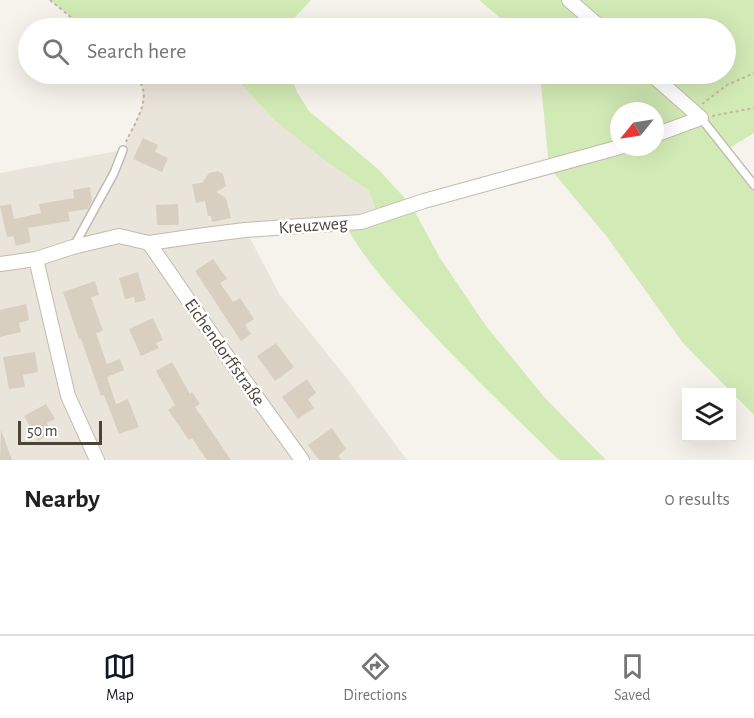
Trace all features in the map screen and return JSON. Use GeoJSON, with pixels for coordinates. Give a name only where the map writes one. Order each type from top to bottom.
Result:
{"type":"FeatureCollection","features":[{"type":"Feature","properties":{"kind":"street"},"geometry":{"type":"LineString","coordinates":[[569,0],[590,18]]}},
{"type":"Feature","properties":{"kind":"street"},"geometry":{"type":"LineString","coordinates":[[662,84],[697,114],[664,130]]}},
{"type":"Feature","properties":{"kind":"street","name":"Kreuzweg"},"geometry":{"type":"LineString","coordinates":[[0,264],[36,260],[73,247],[119,236],[149,243],[245,230],[361,222],[424,201],[610,150]]}},
{"type":"Feature","properties":{"kind":"street","name":"Eichendorffstraße"},"geometry":{"type":"LineString","coordinates":[[149,243],[302,460]]}},
{"type":"Feature","properties":{"kind":"street"},"geometry":{"type":"LineString","coordinates":[[36,260],[68,396],[97,460]]}},
{"type":"Feature","properties":{"kind":"lane"},"geometry":{"type":"LineString","coordinates":[[697,114],[754,185]]}},
{"type":"Feature","properties":{"kind":"lane"},"geometry":{"type":"LineString","coordinates":[[73,247],[114,174],[123,150]]}},
{"type":"Feature","properties":{"kind":"path"},"geometry":{"type":"LineString","coordinates":[[51,0],[72,18]]}},
{"type":"Feature","properties":{"kind":"path"},"geometry":{"type":"LineString","coordinates":[[736,81],[754,73]]}},
{"type":"Feature","properties":{"kind":"path"},"geometry":{"type":"LineString","coordinates":[[123,150],[142,107],[143,88],[140,84]]}},
{"type":"Feature","properties":{"kind":"path"},"geometry":{"type":"LineString","coordinates":[[697,114],[729,84]]}},
{"type":"Feature","properties":{"kind":"path"},"geometry":{"type":"LineString","coordinates":[[697,114],[754,108]]}},
{"type":"Feature","properties":{"kind":"shaded area"},"geometry":{"type":"Polygon","coordinates":[[[141,84],[241,84],[274,120],[323,159],[369,191],[378,216],[246,231],[280,295],[345,376],[407,460],[0,460],[0,173],[123,150],[142,107],[143,88],[141,84]]]}},
{"type":"Feature","properties":{"kind":"green space"},"geometry":{"type":"Polygon","coordinates":[[[50,0],[311,0],[294,18],[72,18],[50,0]]]}},
{"type":"Feature","properties":{"kind":"green space"},"geometry":{"type":"Polygon","coordinates":[[[479,0],[754,0],[754,133],[726,150],[754,184],[754,415],[736,397],[736,388],[727,388],[683,343],[607,237],[549,167],[541,84],[736,84],[736,18],[500,18],[479,0]]]}},
{"type":"Feature","properties":{"kind":"green space"},"geometry":{"type":"Polygon","coordinates":[[[241,84],[294,84],[309,111],[378,169],[411,205],[440,258],[486,326],[545,398],[606,460],[559,460],[463,366],[382,277],[344,223],[378,216],[369,191],[323,159],[274,120],[241,84]]]}},
{"type":"Feature","properties":{"kind":"building"},"geometry":{"type":"Polygon","coordinates":[[[143,138],[158,145],[155,152],[168,158],[162,172],[133,159],[143,138]]]}},
{"type":"Feature","properties":{"kind":"building"},"geometry":{"type":"Polygon","coordinates":[[[218,171],[223,174],[226,186],[216,192],[226,198],[231,218],[212,222],[211,216],[208,216],[205,201],[196,203],[192,184],[202,183],[209,173],[218,171]]]}},
{"type":"Feature","properties":{"kind":"building"},"geometry":{"type":"Polygon","coordinates":[[[90,187],[92,201],[88,209],[68,212],[70,221],[28,228],[31,242],[16,246],[13,236],[7,237],[0,206],[11,204],[14,219],[41,213],[39,204],[74,198],[73,190],[90,187]]]}},
{"type":"Feature","properties":{"kind":"building"},"geometry":{"type":"Polygon","coordinates":[[[178,204],[179,225],[157,225],[156,205],[178,204]]]}},
{"type":"Feature","properties":{"kind":"building"},"geometry":{"type":"Polygon","coordinates":[[[213,259],[227,279],[220,283],[233,302],[240,298],[254,319],[245,325],[251,334],[241,341],[195,271],[213,259]]]}},
{"type":"Feature","properties":{"kind":"building"},"geometry":{"type":"Polygon","coordinates":[[[138,272],[146,300],[135,303],[134,297],[125,299],[119,278],[138,272]]]}},
{"type":"Feature","properties":{"kind":"building"},"geometry":{"type":"Polygon","coordinates":[[[95,281],[99,295],[91,297],[103,331],[96,333],[107,364],[120,359],[124,370],[107,377],[116,404],[128,399],[139,427],[119,434],[104,395],[101,396],[63,292],[95,281]]]}},
{"type":"Feature","properties":{"kind":"building"},"geometry":{"type":"Polygon","coordinates":[[[26,304],[29,320],[19,323],[21,332],[0,337],[0,310],[26,304]]]}},
{"type":"Feature","properties":{"kind":"building"},"geometry":{"type":"Polygon","coordinates":[[[153,318],[163,340],[156,343],[159,348],[141,356],[129,329],[153,318]]]}},
{"type":"Feature","properties":{"kind":"building"},"geometry":{"type":"Polygon","coordinates":[[[276,343],[294,367],[275,381],[257,356],[276,343]]]}},
{"type":"Feature","properties":{"kind":"building"},"geometry":{"type":"Polygon","coordinates":[[[35,352],[38,372],[23,375],[25,387],[9,389],[3,357],[35,352]]]}},
{"type":"Feature","properties":{"kind":"building"},"geometry":{"type":"Polygon","coordinates":[[[172,362],[190,394],[192,392],[200,404],[195,407],[231,460],[207,460],[192,438],[189,440],[168,410],[175,405],[156,371],[172,362]]]}},
{"type":"Feature","properties":{"kind":"building"},"geometry":{"type":"Polygon","coordinates":[[[307,379],[316,393],[308,399],[314,408],[298,419],[282,397],[307,379]]]}},
{"type":"Feature","properties":{"kind":"building"},"geometry":{"type":"Polygon","coordinates":[[[46,404],[55,419],[47,423],[52,432],[38,441],[24,416],[46,404]]]}},
{"type":"Feature","properties":{"kind":"building"},"geometry":{"type":"Polygon","coordinates":[[[332,428],[346,449],[338,456],[341,460],[319,460],[308,445],[332,428]]]}},
{"type":"Feature","properties":{"kind":"building"},"geometry":{"type":"Polygon","coordinates":[[[1,430],[12,460],[0,460],[1,430]]]}}]}
